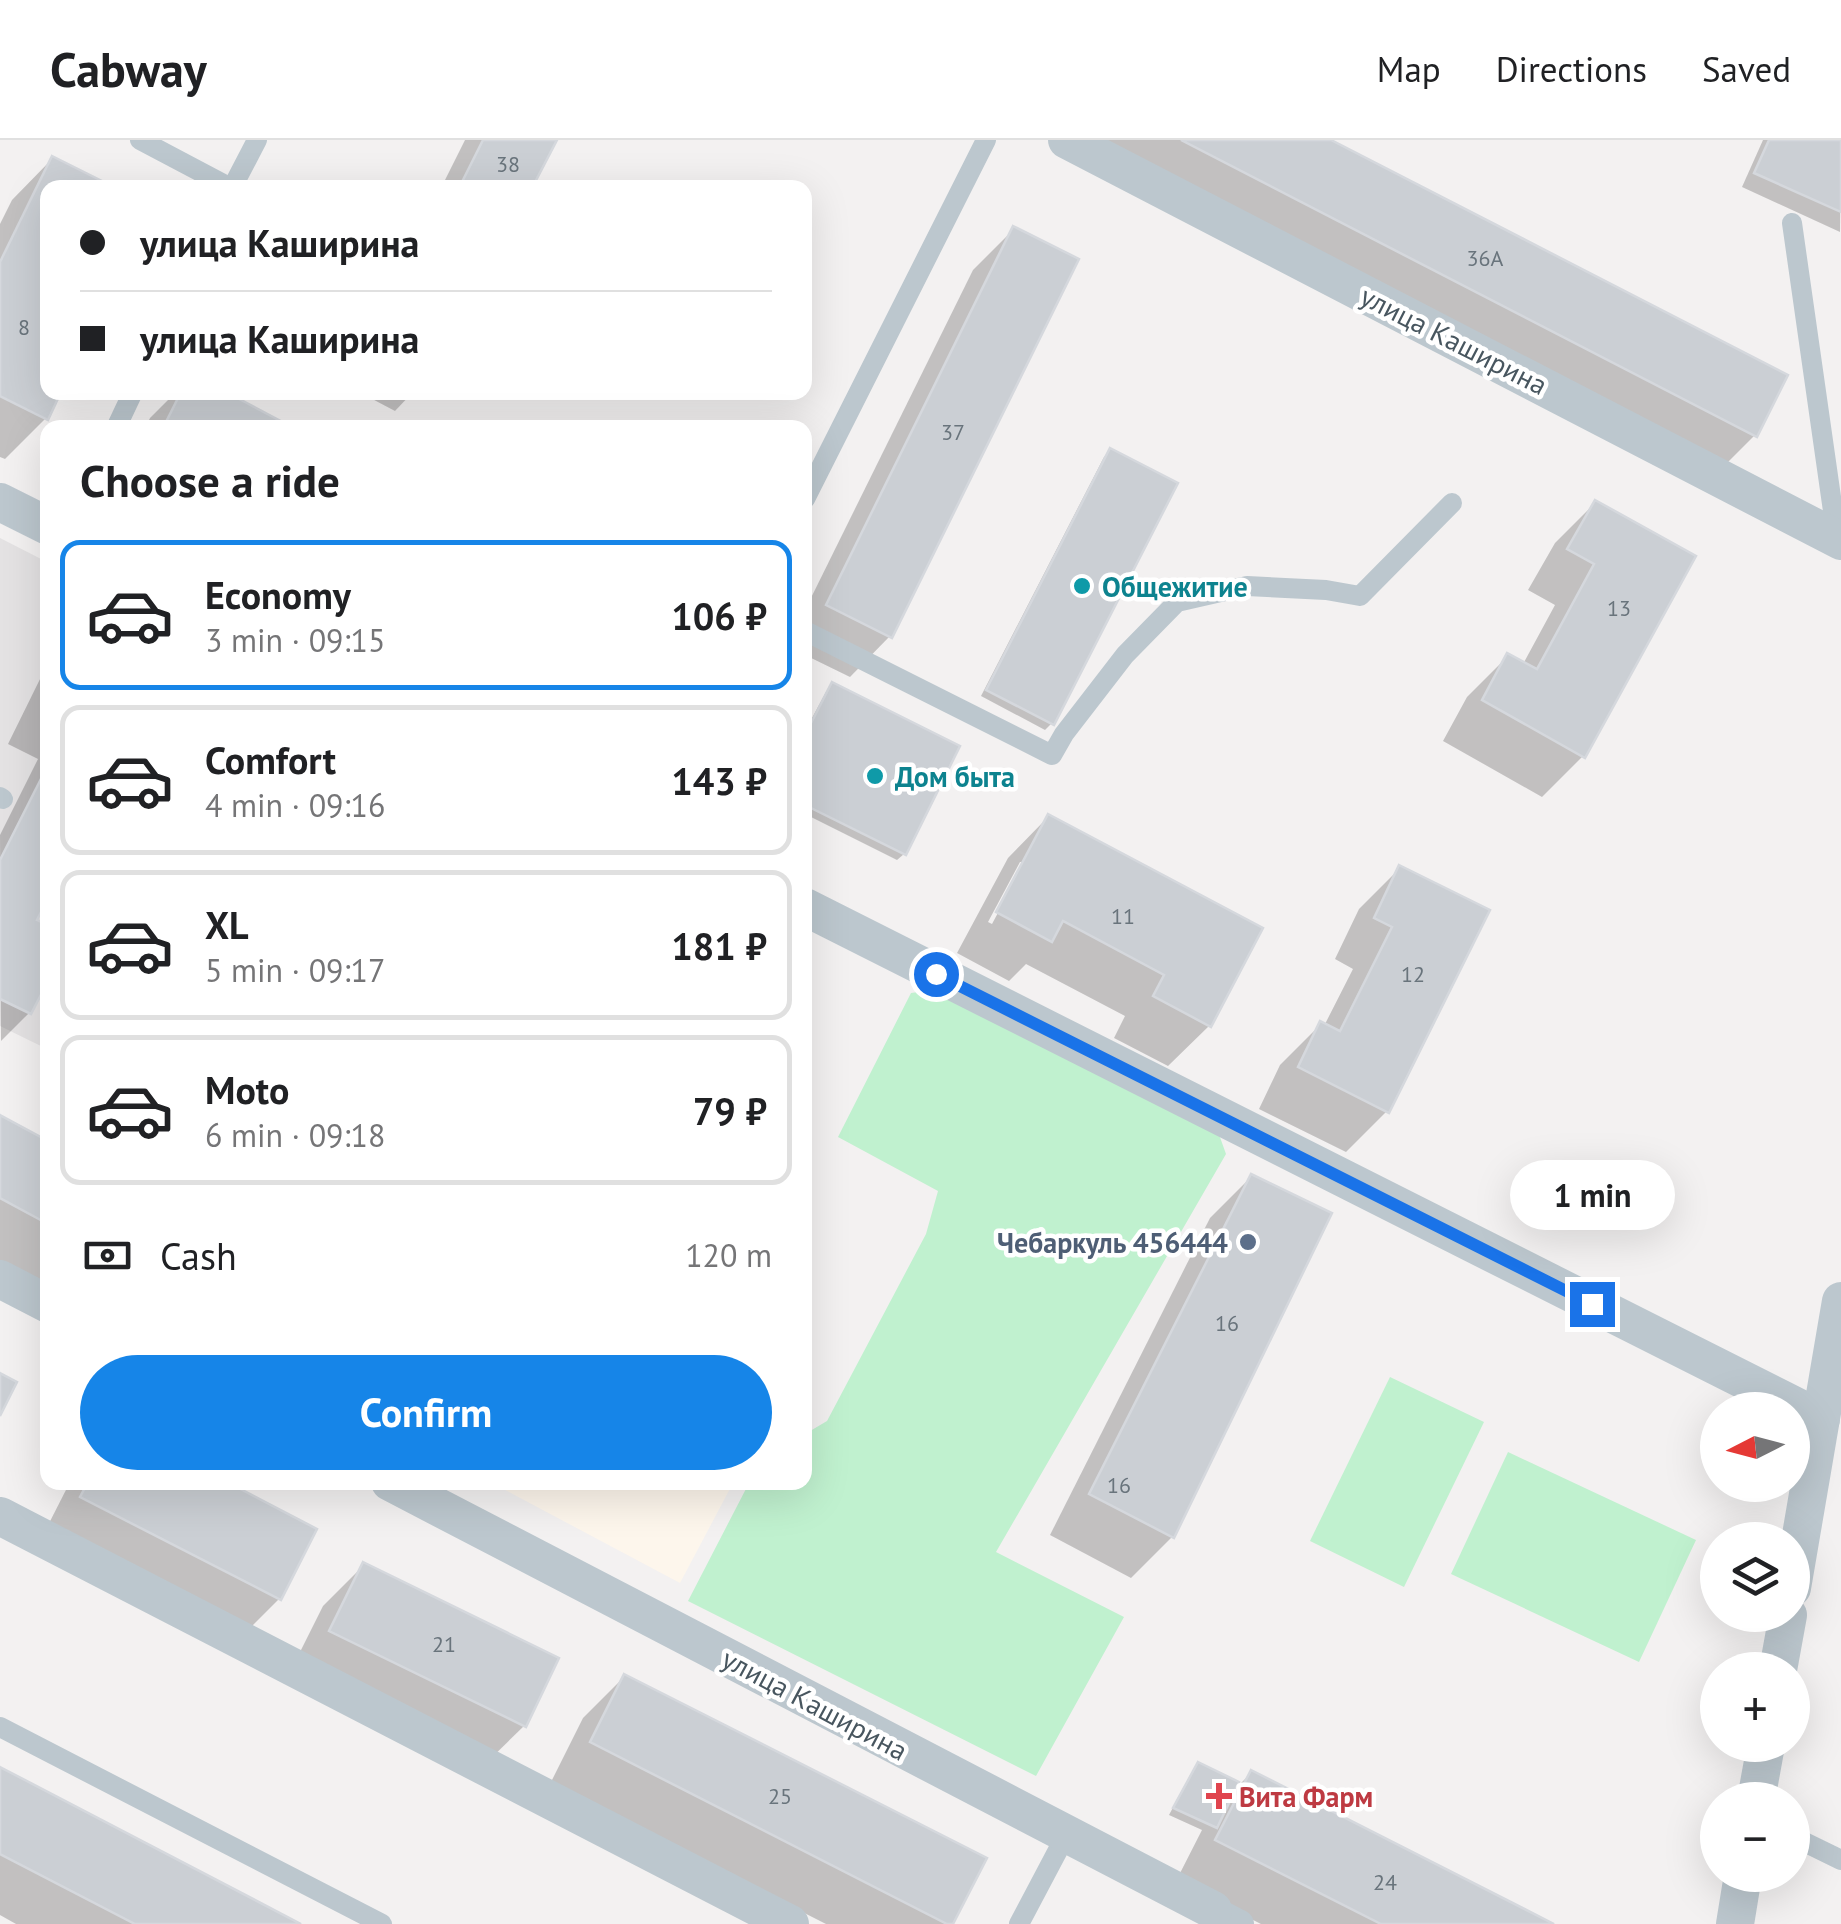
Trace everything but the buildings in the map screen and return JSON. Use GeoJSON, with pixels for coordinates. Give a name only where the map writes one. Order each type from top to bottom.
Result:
{"type":"FeatureCollection","features":[{"type":"Feature","properties":{"kind":"street","name":"улица Каширина"},"geometry":{"type":"LineString","coordinates":[[1067,140],[1840,545]]}},
{"type":"Feature","properties":{"kind":"street"},"geometry":{"type":"LineString","coordinates":[[0,502],[40,522]]}},
{"type":"Feature","properties":{"kind":"street"},"geometry":{"type":"LineString","coordinates":[[812,911],[1821,1419]]}},
{"type":"Feature","properties":{"kind":"street"},"geometry":{"type":"LineString","coordinates":[[0,1279],[40,1300]]}},
{"type":"Feature","properties":{"kind":"street"},"geometry":{"type":"LineString","coordinates":[[1803,1522],[1841,1301]]}},
{"type":"Feature","properties":{"kind":"street","name":"улица Каширина"},"geometry":{"type":"LineString","coordinates":[[405,1490],[1227,1917]]}},
{"type":"Feature","properties":{"kind":"street"},"geometry":{"type":"LineString","coordinates":[[0,1516],[790,1924]]}},
{"type":"Feature","properties":{"kind":"street"},"geometry":{"type":"LineString","coordinates":[[1735,1924],[1740,1892]]}},
{"type":"Feature","properties":{"kind":"lane"},"geometry":{"type":"LineString","coordinates":[[140,140],[216,180]]}},
{"type":"Feature","properties":{"kind":"lane"},"geometry":{"type":"LineString","coordinates":[[235,180],[257,140]]}},
{"type":"Feature","properties":{"kind":"lane"},"geometry":{"type":"LineString","coordinates":[[812,485],[986,140]]}},
{"type":"Feature","properties":{"kind":"lane"},"geometry":{"type":"LineString","coordinates":[[1792,223],[1840,545]]}},
{"type":"Feature","properties":{"kind":"lane"},"geometry":{"type":"LineString","coordinates":[[812,635],[1052,755],[1125,654],[1176,602],[1247,586],[1360,596],[1452,503]]}},
{"type":"Feature","properties":{"kind":"lane"},"geometry":{"type":"LineString","coordinates":[[0,1727],[382,1924]]}},
{"type":"Feature","properties":{"kind":"lane"},"geometry":{"type":"LineString","coordinates":[[1019,1924],[1066,1835]]}},
{"type":"Feature","properties":{"kind":"lane"},"geometry":{"type":"LineString","coordinates":[[1810,1845],[1841,1860]]}},
{"type":"Feature","properties":{"kind":"shaded area"},"geometry":{"type":"Polygon","coordinates":[[[0,538],[40,558],[40,1046],[0,1026],[0,538]]]}},
{"type":"Feature","properties":{"kind":"shaded area"},"geometry":{"type":"Polygon","coordinates":[[[505,1490],[729,1490],[680,1583],[505,1490]]]}},
{"type":"Feature","properties":{"kind":"green space"},"geometry":{"type":"Polygon","coordinates":[[[941,989],[1216,1126],[1226,1154],[996,1552],[1124,1617],[1036,1776],[688,1601],[745,1490],[812,1490],[812,1430],[827,1421],[926,1234],[938,1191],[838,1137],[911,993],[941,989]]]}},
{"type":"Feature","properties":{"kind":"green space"},"geometry":{"type":"Polygon","coordinates":[[[1390,1377],[1484,1422],[1404,1587],[1310,1541],[1390,1377]]]}},
{"type":"Feature","properties":{"kind":"green space"},"geometry":{"type":"Polygon","coordinates":[[[1508,1452],[1696,1540],[1639,1662],[1451,1574],[1508,1452]]]}},
{"type":"Feature","properties":{"kind":"place","name":"Общежитие"},"geometry":{"type":"Point","coordinates":[1082,586]}},
{"type":"Feature","properties":{"kind":"place","name":"Дом быта"},"geometry":{"type":"Point","coordinates":[875,776]}},
{"type":"Feature","properties":{"kind":"place","name":"Чебаpкуль 456444"},"geometry":{"type":"Point","coordinates":[1248,1242]}},
{"type":"Feature","properties":{"kind":"place","name":"Вита Фарм"},"geometry":{"type":"Point","coordinates":[1219,1796]}},
{"type":"Feature","properties":{"kind":"route"},"geometry":{"type":"LineString","coordinates":[[936,974],[1592,1304]]}}]}
